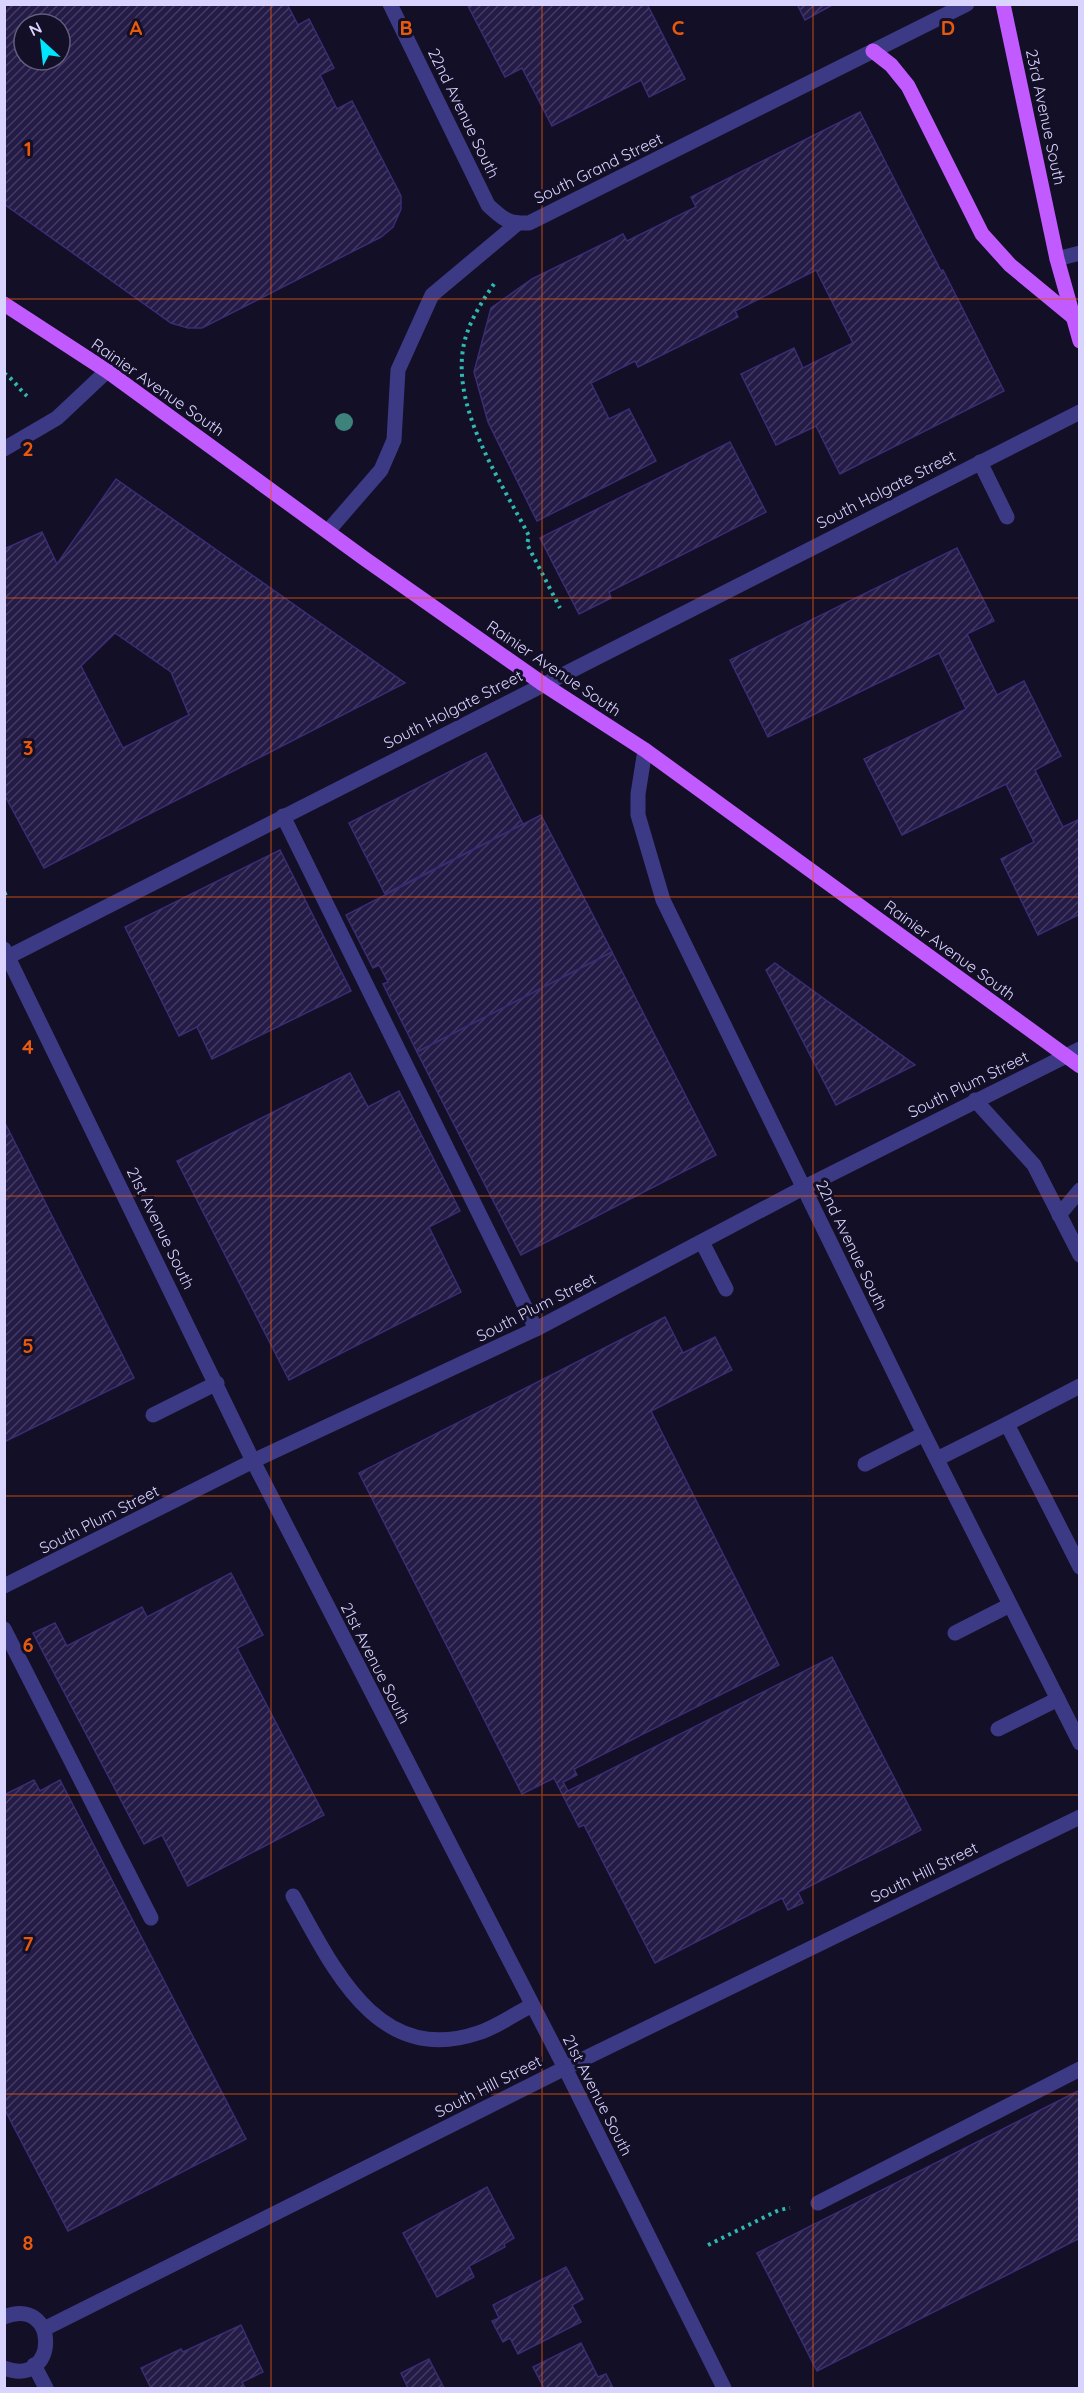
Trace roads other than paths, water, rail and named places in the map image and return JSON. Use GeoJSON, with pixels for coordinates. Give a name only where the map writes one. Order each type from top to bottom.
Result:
{"type":"FeatureCollection","features":[{"type":"Feature","properties":{"kind":"main road","name":"23rd Avenue South"},"geometry":{"type":"LineString","coordinates":[[1003,4],[1057,259],[1080,341]]}},
{"type":"Feature","properties":{"kind":"main road"},"geometry":{"type":"LineString","coordinates":[[873,51],[891,65],[908,86],[982,234],[1010,265],[1073,317]]}},
{"type":"Feature","properties":{"kind":"main road","name":"Rainier Avenue South"},"geometry":{"type":"LineString","coordinates":[[4,304],[107,371],[543,684],[645,750],[1072,1053],[1080,1066]]}},
{"type":"Feature","properties":{"kind":"street","name":"22nd Avenue South"},"geometry":{"type":"LineString","coordinates":[[390,4],[488,204],[503,220],[518,223]]}},
{"type":"Feature","properties":{"kind":"street","name":"South Grand Street"},"geometry":{"type":"LineString","coordinates":[[328,531],[381,470],[394,440],[398,370],[432,295],[518,223],[529,223],[540,218],[967,4]]}},
{"type":"Feature","properties":{"kind":"street"},"geometry":{"type":"LineString","coordinates":[[1057,259],[1080,253]]}},
{"type":"Feature","properties":{"kind":"street"},"geometry":{"type":"LineString","coordinates":[[4,448],[57,418],[107,371]]}},
{"type":"Feature","properties":{"kind":"street","name":"South Holgate Street"},"geometry":{"type":"LineString","coordinates":[[6,955],[1080,412]]}},
{"type":"Feature","properties":{"kind":"street"},"geometry":{"type":"LineString","coordinates":[[980,462],[1007,517]]}},
{"type":"Feature","properties":{"kind":"street","name":"22nd Avenue South"},"geometry":{"type":"LineString","coordinates":[[645,750],[638,794],[638,815],[663,900],[924,1434],[1080,1743]]}},
{"type":"Feature","properties":{"kind":"street"},"geometry":{"type":"LineString","coordinates":[[283,816],[536,1329]]}},
{"type":"Feature","properties":{"kind":"street","name":"21st Avenue South"},"geometry":{"type":"LineString","coordinates":[[6,955],[217,1383],[253,1461],[531,2006],[565,2068],[724,2388]]}},
{"type":"Feature","properties":{"kind":"street","name":"South Plum Street"},"geometry":{"type":"LineString","coordinates":[[4,1586],[253,1461],[536,1329],[803,1188],[1072,1053]]}},
{"type":"Feature","properties":{"kind":"street"},"geometry":{"type":"LineString","coordinates":[[975,1100],[1034,1165],[1080,1255]]}},
{"type":"Feature","properties":{"kind":"street"},"geometry":{"type":"LineString","coordinates":[[1059,1215],[1080,1190]]}},
{"type":"Feature","properties":{"kind":"street"},"geometry":{"type":"LineString","coordinates":[[702,1242],[726,1289]]}},
{"type":"Feature","properties":{"kind":"street"},"geometry":{"type":"LineString","coordinates":[[153,1415],[217,1383]]}},
{"type":"Feature","properties":{"kind":"street"},"geometry":{"type":"LineString","coordinates":[[937,1459],[1080,1386]]}},
{"type":"Feature","properties":{"kind":"street"},"geometry":{"type":"LineString","coordinates":[[1007,1424],[1080,1567]]}},
{"type":"Feature","properties":{"kind":"street"},"geometry":{"type":"LineString","coordinates":[[865,1464],[924,1434]]}},
{"type":"Feature","properties":{"kind":"street"},"geometry":{"type":"LineString","coordinates":[[956,1633],[1010,1605]]}},
{"type":"Feature","properties":{"kind":"street"},"geometry":{"type":"LineString","coordinates":[[4,1629],[151,1918]]}},
{"type":"Feature","properties":{"kind":"street"},"geometry":{"type":"LineString","coordinates":[[998,1729],[1058,1699]]}},
{"type":"Feature","properties":{"kind":"street","name":"South Hill Street"},"geometry":{"type":"LineString","coordinates":[[44,2329],[565,2068],[1080,1817]]}},
{"type":"Feature","properties":{"kind":"street"},"geometry":{"type":"LineString","coordinates":[[293,1896],[339,1976],[371,2013],[409,2036],[443,2040],[479,2033],[531,2006]]}},
{"type":"Feature","properties":{"kind":"street"},"geometry":{"type":"LineString","coordinates":[[818,2203],[1080,2069]]}},
{"type":"Feature","properties":{"kind":"street"},"geometry":{"type":"LineString","coordinates":[[4,2368],[18,2371],[34,2366],[43,2357],[46,2348],[44,2329],[30,2315],[5,2314]]}},
{"type":"Feature","properties":{"kind":"street"},"geometry":{"type":"LineString","coordinates":[[34,2366],[46,2388]]}}]}
